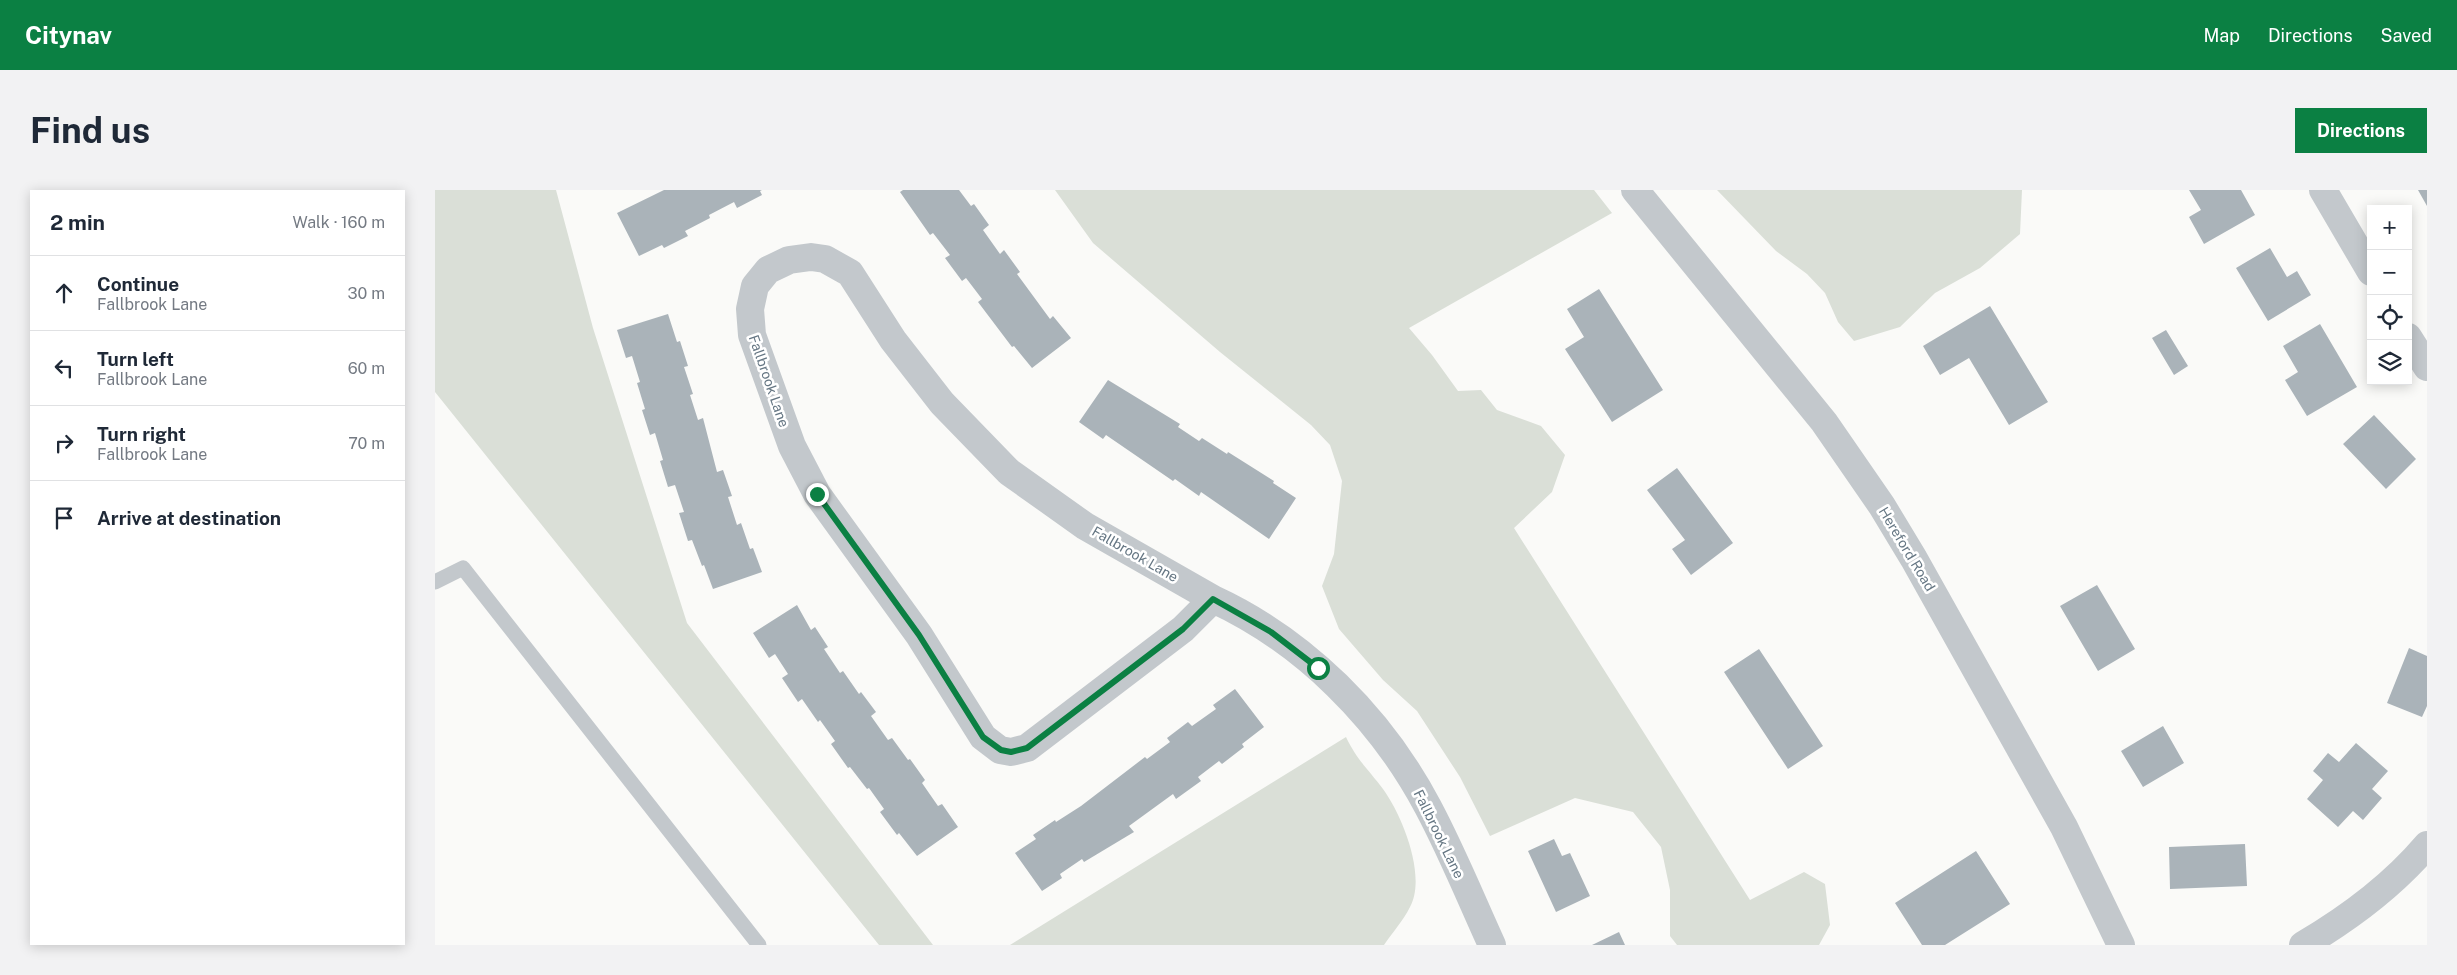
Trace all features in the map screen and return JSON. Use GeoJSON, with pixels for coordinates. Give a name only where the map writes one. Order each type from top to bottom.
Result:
{"type":"FeatureCollection","features":[{"type":"Feature","properties":{"kind":"street","name":"Hereford Road"},"geometry":{"type":"LineString","coordinates":[[1635,190],[1824,422],[1882,506],[1914,559],[2064,827],[2121,945]]}},
{"type":"Feature","properties":{"kind":"street"},"geometry":{"type":"LineString","coordinates":[[2323,190],[2367,265]]}},
{"type":"Feature","properties":{"kind":"street","name":"Fallbrook Lane"},"geometry":{"type":"LineString","coordinates":[[1213,599],[1183,629],[1027,748],[1011,752],[992,746],[983,737],[919,635],[817,494],[792,446],[753,335],[750,315],[752,296],[760,277],[779,264],[801,258],[825,259],[844,267],[850,273],[893,340],[942,403],[1009,472],[1085,526],[1271,632],[1318,668],[1361,709],[1397,756],[1428,806],[1492,945]]}},
{"type":"Feature","properties":{"kind":"street"},"geometry":{"type":"LineString","coordinates":[[2410,340],[2427,367]]}},
{"type":"Feature","properties":{"kind":"street"},"geometry":{"type":"LineString","coordinates":[[2303,945],[2334,926],[2381,891],[2427,845]]}},
{"type":"Feature","properties":{"kind":"lane"},"geometry":{"type":"LineString","coordinates":[[435,582],[463,568],[759,945]]}},
{"type":"Feature","properties":{"kind":"shaded area"},"geometry":{"type":"Polygon","coordinates":[[[435,190],[556,190],[593,328],[687,623],[933,945],[879,945],[435,392],[435,190]]]}},
{"type":"Feature","properties":{"kind":"shaded area"},"geometry":{"type":"Polygon","coordinates":[[[1055,190],[1594,190],[1612,213],[1409,328],[1432,355],[1458,391],[1481,390],[1497,410],[1541,426],[1565,455],[1552,492],[1514,528],[1750,900],[1804,872],[1825,884],[1830,925],[1819,945],[1677,945],[1670,936],[1670,890],[1661,847],[1633,812],[1575,798],[1490,836],[1460,777],[1417,711],[1383,680],[1339,629],[1322,586],[1334,554],[1342,481],[1330,445],[1311,425],[1220,352],[1093,243],[1055,190]]]}},
{"type":"Feature","properties":{"kind":"shaded area"},"geometry":{"type":"Polygon","coordinates":[[[1717,190],[2022,190],[2020,234],[1980,268],[1935,293],[1900,327],[1854,341],[1838,322],[1825,293],[1807,274],[1776,251],[1717,190]]]}},
{"type":"Feature","properties":{"kind":"shaded area"},"geometry":{"type":"Polygon","coordinates":[[[1346,737],[1359,758],[1383,789],[1398,814],[1414,863],[1415,894],[1401,922],[1384,945],[1010,945],[1346,737]]]}},
{"type":"Feature","properties":{"kind":"building"},"geometry":{"type":"Polygon","coordinates":[[[664,190],[762,190],[760,191],[762,195],[737,208],[734,202],[709,215],[710,218],[685,231],[688,236],[664,248],[662,245],[639,256],[617,213],[664,190]]]}},
{"type":"Feature","properties":{"kind":"building"},"geometry":{"type":"Polygon","coordinates":[[[903,190],[959,190],[971,206],[974,204],[989,225],[983,230],[1000,254],[1004,250],[1020,272],[1017,274],[1050,319],[1053,316],[1071,338],[1032,368],[1014,346],[1012,347],[978,302],[982,299],[966,278],[962,281],[945,258],[950,255],[933,233],[930,235],[900,192],[903,190]]]}},
{"type":"Feature","properties":{"kind":"building"},"geometry":{"type":"Polygon","coordinates":[[[2189,190],[2241,190],[2255,215],[2204,244],[2189,217],[2201,210],[2189,190]]]}},
{"type":"Feature","properties":{"kind":"building"},"geometry":{"type":"Polygon","coordinates":[[[2418,190],[2427,190],[2427,206],[2418,190]]]}},
{"type":"Feature","properties":{"kind":"building"},"geometry":{"type":"Polygon","coordinates":[[[2270,248],[2287,277],[2297,271],[2311,295],[2268,321],[2236,268],[2270,248]]]}},
{"type":"Feature","properties":{"kind":"building"},"geometry":{"type":"Polygon","coordinates":[[[1599,289],[1663,390],[1612,422],[1565,349],[1584,337],[1567,309],[1599,289]]]}},
{"type":"Feature","properties":{"kind":"building"},"geometry":{"type":"Polygon","coordinates":[[[1990,306],[2048,402],[2009,425],[1969,358],[1940,375],[1923,346],[1990,306]]]}},
{"type":"Feature","properties":{"kind":"building"},"geometry":{"type":"Polygon","coordinates":[[[668,314],[677,342],[680,341],[688,366],[684,367],[693,394],[690,395],[698,420],[703,418],[717,472],[723,470],[732,496],[728,497],[737,525],[741,523],[750,549],[753,548],[762,572],[713,589],[692,540],[688,541],[679,513],[684,512],[675,485],[668,487],[660,461],[663,460],[655,433],[650,435],[642,410],[645,409],[637,383],[640,382],[632,356],[626,358],[617,330],[668,314]]]}},
{"type":"Feature","properties":{"kind":"building"},"geometry":{"type":"Polygon","coordinates":[[[2320,324],[2357,387],[2307,416],[2285,380],[2298,372],[2283,346],[2320,324]]]}},
{"type":"Feature","properties":{"kind":"building"},"geometry":{"type":"Polygon","coordinates":[[[2166,330],[2188,366],[2174,375],[2152,338],[2166,330]]]}},
{"type":"Feature","properties":{"kind":"building"},"geometry":{"type":"Polygon","coordinates":[[[1108,380],[1180,424],[1178,427],[1199,441],[1202,438],[1227,454],[1228,452],[1274,481],[1273,483],[1296,498],[1269,539],[1201,492],[1199,496],[1175,479],[1173,481],[1106,435],[1103,439],[1079,422],[1108,380]]]}},
{"type":"Feature","properties":{"kind":"building"},"geometry":{"type":"Polygon","coordinates":[[[2374,415],[2416,459],[2386,489],[2343,444],[2374,415]]]}},
{"type":"Feature","properties":{"kind":"building"},"geometry":{"type":"Polygon","coordinates":[[[1677,468],[1733,543],[1691,575],[1672,549],[1685,540],[1647,490],[1677,468]]]}},
{"type":"Feature","properties":{"kind":"building"},"geometry":{"type":"Polygon","coordinates":[[[2097,585],[2135,649],[2098,671],[2060,606],[2097,585]]]}},
{"type":"Feature","properties":{"kind":"building"},"geometry":{"type":"Polygon","coordinates":[[[797,605],[811,630],[815,627],[828,647],[824,649],[840,673],[843,671],[859,694],[861,692],[876,712],[871,716],[888,740],[892,738],[908,760],[910,759],[925,780],[922,783],[938,806],[942,804],[958,827],[917,856],[899,833],[897,835],[880,812],[884,809],[869,788],[867,789],[850,767],[848,768],[831,744],[835,741],[820,720],[818,722],[802,699],[798,702],[782,678],[788,674],[775,654],[769,658],[753,633],[797,605]]]}},
{"type":"Feature","properties":{"kind":"building"},"geometry":{"type":"Polygon","coordinates":[[[2409,648],[2427,656],[2427,706],[2422,717],[2387,703],[2409,648]]]}},
{"type":"Feature","properties":{"kind":"building"},"geometry":{"type":"Polygon","coordinates":[[[1759,649],[1823,746],[1788,769],[1724,672],[1759,649]]]}},
{"type":"Feature","properties":{"kind":"building"},"geometry":{"type":"Polygon","coordinates":[[[1235,689],[1264,727],[1242,744],[1244,747],[1222,764],[1219,761],[1198,777],[1201,781],[1176,799],[1173,794],[1129,826],[1134,832],[1084,862],[1082,859],[1060,874],[1062,878],[1042,891],[1015,853],[1036,839],[1033,835],[1081,806],[1145,757],[1147,759],[1170,742],[1167,738],[1188,722],[1192,726],[1216,709],[1213,705],[1235,689]]]}},
{"type":"Feature","properties":{"kind":"building"},"geometry":{"type":"Polygon","coordinates":[[[2163,726],[2184,763],[2143,787],[2121,751],[2163,726]]]}},
{"type":"Feature","properties":{"kind":"building"},"geometry":{"type":"Polygon","coordinates":[[[2356,743],[2388,771],[2372,789],[2382,798],[2363,820],[2353,811],[2338,827],[2307,799],[2323,780],[2313,771],[2328,753],[2339,762],[2356,743]]]}},
{"type":"Feature","properties":{"kind":"building"},"geometry":{"type":"Polygon","coordinates":[[[1554,839],[1562,856],[1570,853],[1590,896],[1556,912],[1528,851],[1554,839]]]}},
{"type":"Feature","properties":{"kind":"building"},"geometry":{"type":"Polygon","coordinates":[[[2245,844],[2247,886],[2170,889],[2169,847],[2245,844]]]}},
{"type":"Feature","properties":{"kind":"building"},"geometry":{"type":"Polygon","coordinates":[[[1976,851],[2010,904],[1945,945],[1922,945],[1895,903],[1976,851]]]}},
{"type":"Feature","properties":{"kind":"building"},"geometry":{"type":"Polygon","coordinates":[[[1619,932],[1625,945],[1592,945],[1619,932]]]}},
{"type":"Feature","properties":{"kind":"route"},"geometry":{"type":"LineString","coordinates":[[817,494],[919,635],[983,737],[992,746],[1001,750],[1011,752],[1027,748],[1183,629],[1213,599],[1271,632],[1318,668]]}}]}
